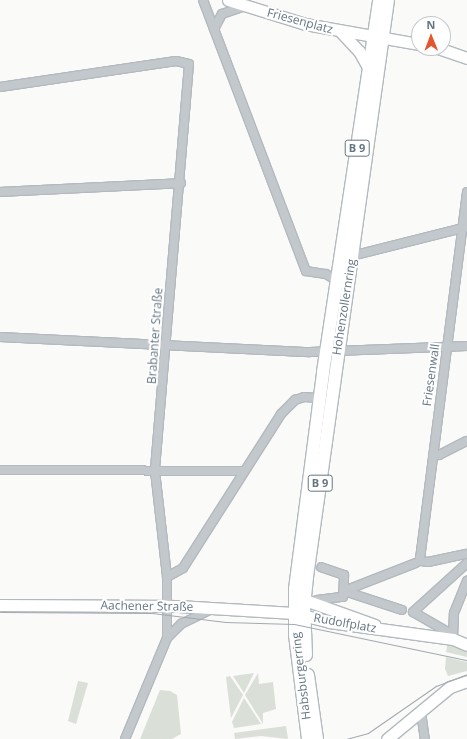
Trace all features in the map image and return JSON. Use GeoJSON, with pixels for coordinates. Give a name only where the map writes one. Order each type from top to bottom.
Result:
{"type":"FeatureCollection","features":[{"type":"Feature","properties":{"kind":"main road","name":"Friesenplatz"},"geometry":{"type":"LineString","coordinates":[[228,0],[342,32],[411,43]]}},
{"type":"Feature","properties":{"kind":"main road","name":"Hohenzollernring"},"geometry":{"type":"LineString","coordinates":[[299,614],[295,589],[320,398],[345,300],[352,256],[378,37],[378,0]]}},
{"type":"Feature","properties":{"kind":"main road","name":"Hohenzollernring"},"geometry":{"type":"LineString","coordinates":[[299,614],[311,600],[338,280],[369,69],[388,0]]}},
{"type":"Feature","properties":{"kind":"main road"},"geometry":{"type":"LineString","coordinates":[[342,32],[359,50],[369,69]]}},
{"type":"Feature","properties":{"kind":"main road"},"geometry":{"type":"LineString","coordinates":[[451,52],[467,58]]}},
{"type":"Feature","properties":{"kind":"main road","name":"Rudolfplatz"},"geometry":{"type":"LineString","coordinates":[[311,600],[397,632]]}},
{"type":"Feature","properties":{"kind":"main road","name":"Aachener Straße"},"geometry":{"type":"LineString","coordinates":[[0,605],[199,606],[210,610],[299,614]]}},
{"type":"Feature","properties":{"kind":"main road","name":"Rudolfplatz"},"geometry":{"type":"LineString","coordinates":[[299,614],[397,632],[448,636],[467,645]]}},
{"type":"Feature","properties":{"kind":"main road","name":"Habsburgerring"},"geometry":{"type":"LineString","coordinates":[[299,614],[308,739]]}},
{"type":"Feature","properties":{"kind":"main road","name":"Habsburgerring"},"geometry":{"type":"LineString","coordinates":[[299,614],[316,739]]}},
{"type":"Feature","properties":{"kind":"main road"},"geometry":{"type":"LineString","coordinates":[[387,739],[461,682]]}},
{"type":"Feature","properties":{"kind":"street"},"geometry":{"type":"LineString","coordinates":[[203,0],[306,271],[325,274],[338,280],[341,283],[345,300]]}},
{"type":"Feature","properties":{"kind":"street"},"geometry":{"type":"LineString","coordinates":[[214,29],[222,14],[245,6]]}},
{"type":"Feature","properties":{"kind":"street","name":"Brabanter Straße"},"geometry":{"type":"LineString","coordinates":[[0,87],[176,61],[186,62],[190,69],[155,471],[167,578],[167,638]]}},
{"type":"Feature","properties":{"kind":"street"},"geometry":{"type":"LineString","coordinates":[[0,192],[181,183]]}},
{"type":"Feature","properties":{"kind":"street","name":"Friesenwall"},"geometry":{"type":"LineString","coordinates":[[419,562],[447,346],[465,227],[467,192]]}},
{"type":"Feature","properties":{"kind":"street"},"geometry":{"type":"LineString","coordinates":[[352,256],[465,227]]}},
{"type":"Feature","properties":{"kind":"street"},"geometry":{"type":"LineString","coordinates":[[0,337],[167,347],[293,352],[331,352],[467,346]]}},
{"type":"Feature","properties":{"kind":"street"},"geometry":{"type":"LineString","coordinates":[[167,578],[183,568],[243,471],[281,414],[295,400],[304,397],[320,398]]}},
{"type":"Feature","properties":{"kind":"street"},"geometry":{"type":"LineString","coordinates":[[433,455],[439,455],[467,441]]}},
{"type":"Feature","properties":{"kind":"street"},"geometry":{"type":"LineString","coordinates":[[0,470],[243,471]]}},
{"type":"Feature","properties":{"kind":"street","name":"Rudolfplatz"},"geometry":{"type":"LineString","coordinates":[[311,600],[343,597],[344,591],[419,562],[467,554]]}},
{"type":"Feature","properties":{"kind":"street"},"geometry":{"type":"LineString","coordinates":[[467,563],[413,612],[448,636],[454,613],[467,580]]}},
{"type":"Feature","properties":{"kind":"street"},"geometry":{"type":"LineString","coordinates":[[321,567],[344,575],[344,591],[402,610]]}},
{"type":"Feature","properties":{"kind":"street"},"geometry":{"type":"LineString","coordinates":[[125,739],[167,638],[180,624],[210,610]]}},
{"type":"Feature","properties":{"kind":"street"},"geometry":{"type":"LineString","coordinates":[[421,712],[426,739]]}},
{"type":"Feature","properties":{"kind":"shaded area"},"geometry":{"type":"Polygon","coordinates":[[[448,642],[467,649],[467,657],[446,652],[448,642]]]}},
{"type":"Feature","properties":{"kind":"shaded area"},"geometry":{"type":"Polygon","coordinates":[[[446,657],[467,662],[467,671],[448,676],[445,669],[446,657]]]}},
{"type":"Feature","properties":{"kind":"shaded area"},"geometry":{"type":"Polygon","coordinates":[[[254,673],[244,693],[233,676],[254,673]]]}},
{"type":"Feature","properties":{"kind":"shaded area"},"geometry":{"type":"Polygon","coordinates":[[[258,673],[259,684],[273,682],[276,709],[263,713],[263,724],[245,695],[258,673]]]}},
{"type":"Feature","properties":{"kind":"shaded area"},"geometry":{"type":"Polygon","coordinates":[[[230,676],[243,695],[231,718],[226,677],[230,676]]]}},
{"type":"Feature","properties":{"kind":"shaded area"},"geometry":{"type":"Polygon","coordinates":[[[78,681],[88,683],[76,724],[68,721],[78,681]]]}},
{"type":"Feature","properties":{"kind":"shaded area"},"geometry":{"type":"Polygon","coordinates":[[[160,690],[170,691],[177,695],[181,734],[172,739],[140,739],[160,690]]]}},
{"type":"Feature","properties":{"kind":"shaded area"},"geometry":{"type":"Polygon","coordinates":[[[244,698],[261,724],[234,728],[232,722],[244,698]]]}},
{"type":"Feature","properties":{"kind":"shaded area"},"geometry":{"type":"Polygon","coordinates":[[[286,726],[288,739],[261,736],[235,739],[234,733],[286,726]]]}},
{"type":"Feature","properties":{"kind":"tram line"},"geometry":{"type":"LineString","coordinates":[[0,612],[152,613],[225,622],[294,624],[467,660]]}},
{"type":"Feature","properties":{"kind":"tram line"},"geometry":{"type":"LineString","coordinates":[[346,739],[368,733],[436,686],[467,674]]}}]}
